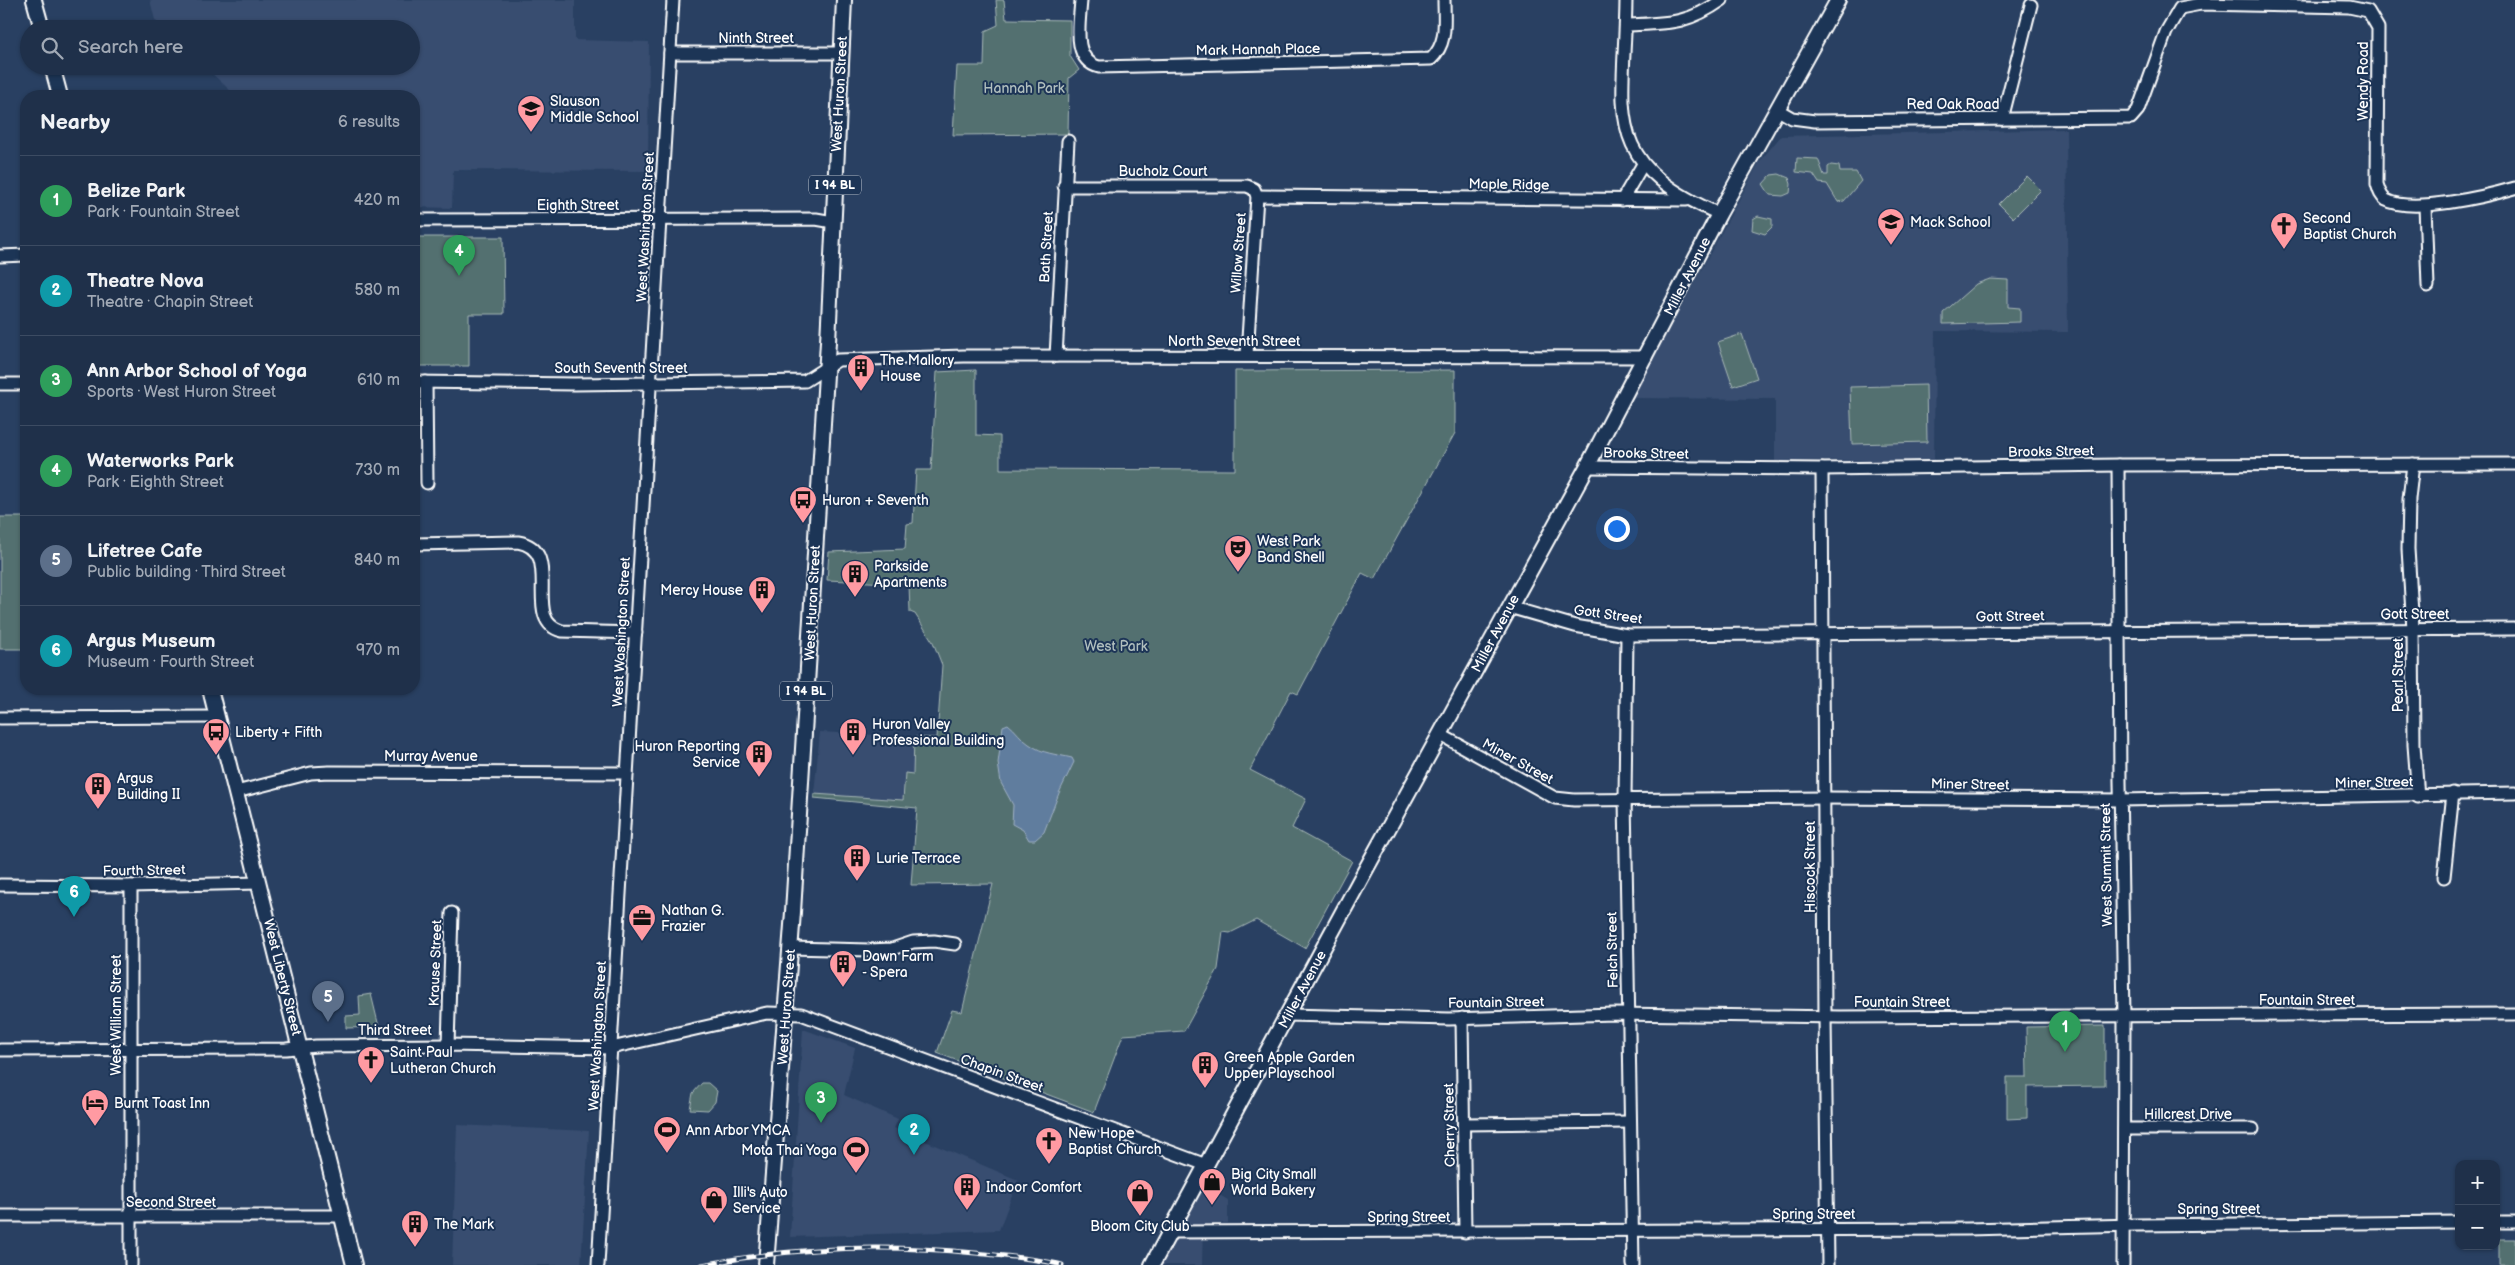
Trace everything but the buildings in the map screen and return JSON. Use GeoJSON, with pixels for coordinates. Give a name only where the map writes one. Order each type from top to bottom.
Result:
{"type":"FeatureCollection","features":[{"type":"Feature","properties":{"kind":"main road"},"geometry":{"type":"LineString","coordinates":[[34,0],[40,20]]}},
{"type":"Feature","properties":{"kind":"main road","name":"West Huron Street"},"geometry":{"type":"LineString","coordinates":[[766,1265],[791,948],[826,369],[844,0]]}},
{"type":"Feature","properties":{"kind":"main road","name":"Miller Avenue"},"geometry":{"type":"LineString","coordinates":[[1152,1265],[1360,880],[1587,467],[1719,214],[1838,0]]}},
{"type":"Feature","properties":{"kind":"main road"},"geometry":{"type":"LineString","coordinates":[[54,75],[58,90]]}},
{"type":"Feature","properties":{"kind":"main road","name":"West Liberty Street"},"geometry":{"type":"LineString","coordinates":[[212,695],[354,1265]]}},
{"type":"Feature","properties":{"kind":"street","name":"West Washington Street"},"geometry":{"type":"LineString","coordinates":[[598,1265],[673,0]]}},
{"type":"Feature","properties":{"kind":"street","name":"Mark Hannah Place"},"geometry":{"type":"LineString","coordinates":[[1081,0],[1080,44],[1082,55],[1085,60],[1099,67],[1431,59],[1440,50],[1444,35],[1444,0]]}},
{"type":"Feature","properties":{"kind":"street"},"geometry":{"type":"LineString","coordinates":[[1626,0],[1622,110],[1632,148],[1643,164],[1686,200],[1719,214]]}},
{"type":"Feature","properties":{"kind":"street"},"geometry":{"type":"LineString","coordinates":[[1626,26],[1691,19],[1722,0]]}},
{"type":"Feature","properties":{"kind":"street","name":"Wendy Road"},"geometry":{"type":"LineString","coordinates":[[2131,118],[2138,110],[2166,32],[2180,8],[2201,4],[2349,7],[2368,12],[2378,28],[2377,184],[2380,193],[2386,199],[2394,202],[2425,206]]}},
{"type":"Feature","properties":{"kind":"street"},"geometry":{"type":"LineString","coordinates":[[2002,119],[2031,5]]}},
{"type":"Feature","properties":{"kind":"street","name":"Ninth Street"},"geometry":{"type":"LineString","coordinates":[[670,53],[842,53]]}},
{"type":"Feature","properties":{"kind":"street","name":"Red Oak Road"},"geometry":{"type":"LineString","coordinates":[[1778,110],[1792,118],[1815,121],[2131,118]]}},
{"type":"Feature","properties":{"kind":"street","name":"Bath Street"},"geometry":{"type":"LineString","coordinates":[[1056,356],[1068,141]]}},
{"type":"Feature","properties":{"kind":"street"},"geometry":{"type":"LineString","coordinates":[[1622,200],[1643,164]]}},
{"type":"Feature","properties":{"kind":"street","name":"Bucholz Court"},"geometry":{"type":"LineString","coordinates":[[1064,186],[1247,186],[1254,189],[1257,196]]}},
{"type":"Feature","properties":{"kind":"street"},"geometry":{"type":"LineString","coordinates":[[2428,286],[2425,206],[2515,188]]}},
{"type":"Feature","properties":{"kind":"street","name":"Willow Street"},"geometry":{"type":"LineString","coordinates":[[1246,356],[1257,196],[1331,198]]}},
{"type":"Feature","properties":{"kind":"street","name":"Maple Ridge"},"geometry":{"type":"LineString","coordinates":[[1331,198],[1686,200]]}},
{"type":"Feature","properties":{"kind":"street","name":"Eighth Street"},"geometry":{"type":"LineString","coordinates":[[420,220],[660,221],[816,219],[833,222]]}},
{"type":"Feature","properties":{"kind":"street"},"geometry":{"type":"LineString","coordinates":[[0,256],[20,255]]}},
{"type":"Feature","properties":{"kind":"street","name":"North Seventh Street"},"geometry":{"type":"LineString","coordinates":[[826,369],[838,360],[1056,356],[1646,356]]}},
{"type":"Feature","properties":{"kind":"street","name":"South Seventh Street"},"geometry":{"type":"LineString","coordinates":[[420,382],[805,381],[826,369]]}},
{"type":"Feature","properties":{"kind":"street"},"geometry":{"type":"LineString","coordinates":[[426,382],[427,483]]}},
{"type":"Feature","properties":{"kind":"street"},"geometry":{"type":"LineString","coordinates":[[0,384],[20,384]]}},
{"type":"Feature","properties":{"kind":"street","name":"Pearl Street"},"geometry":{"type":"LineString","coordinates":[[2413,464],[2408,549],[2413,629],[2414,745],[2418,797]]}},
{"type":"Feature","properties":{"kind":"street","name":"Brooks Street"},"geometry":{"type":"LineString","coordinates":[[1587,467],[1822,469],[2118,465],[2515,464]]}},
{"type":"Feature","properties":{"kind":"street","name":"West Summit Street"},"geometry":{"type":"LineString","coordinates":[[2118,465],[2120,800],[2124,1016],[2123,1265]]}},
{"type":"Feature","properties":{"kind":"street","name":"Hiscock Street"},"geometry":{"type":"LineString","coordinates":[[1822,469],[1828,1265]]}},
{"type":"Feature","properties":{"kind":"street"},"geometry":{"type":"LineString","coordinates":[[420,544],[518,542],[529,544],[535,548],[540,559],[544,613],[552,629],[562,631],[636,633]]}},
{"type":"Feature","properties":{"kind":"street","name":"Gott Street"},"geometry":{"type":"LineString","coordinates":[[1509,607],[1575,626],[1627,634],[2515,629]]}},
{"type":"Feature","properties":{"kind":"street","name":"Felch Street"},"geometry":{"type":"LineString","coordinates":[[1627,634],[1624,798],[1633,1265]]}},
{"type":"Feature","properties":{"kind":"street"},"geometry":{"type":"LineString","coordinates":[[0,718],[217,717]]}},
{"type":"Feature","properties":{"kind":"street","name":"Miner Street"},"geometry":{"type":"LineString","coordinates":[[1441,735],[1555,798],[1574,800],[1624,798],[2120,800],[2418,797],[2453,794],[2515,794]]}},
{"type":"Feature","properties":{"kind":"street","name":"Murray Avenue"},"geometry":{"type":"LineString","coordinates":[[236,792],[311,773],[329,772],[628,773]]}},
{"type":"Feature","properties":{"kind":"street"},"geometry":{"type":"LineString","coordinates":[[2444,877],[2453,794]]}},
{"type":"Feature","properties":{"kind":"street","name":"Fourth Street"},"geometry":{"type":"LineString","coordinates":[[0,886],[132,886],[259,883]]}},
{"type":"Feature","properties":{"kind":"street","name":"West William Street"},"geometry":{"type":"LineString","coordinates":[[131,1265],[130,1050],[132,886]]}},
{"type":"Feature","properties":{"kind":"street","name":"Krause Street"},"geometry":{"type":"LineString","coordinates":[[448,1045],[452,913]]}},
{"type":"Feature","properties":{"kind":"street"},"geometry":{"type":"LineString","coordinates":[[791,948],[865,950],[892,949],[913,942],[934,941],[955,944]]}},
{"type":"Feature","properties":{"kind":"street","name":"Third Street"},"geometry":{"type":"LineString","coordinates":[[0,1050],[448,1045],[611,1048],[767,1013],[786,1013]]}},
{"type":"Feature","properties":{"kind":"street","name":"Chapin Street"},"geometry":{"type":"LineString","coordinates":[[786,1013],[801,1014],[1206,1165]]}},
{"type":"Feature","properties":{"kind":"street","name":"Fountain Street"},"geometry":{"type":"LineString","coordinates":[[1288,1015],[1462,1018],[1628,1014],[1825,1017],[2515,1014]]}},
{"type":"Feature","properties":{"kind":"street","name":"Cherry Street"},"geometry":{"type":"LineString","coordinates":[[1462,1018],[1465,1232]]}},
{"type":"Feature","properties":{"kind":"street"},"geometry":{"type":"LineString","coordinates":[[1464,1124],[1630,1122]]}},
{"type":"Feature","properties":{"kind":"street","name":"Hillcrest Drive"},"geometry":{"type":"LineString","coordinates":[[2124,1129],[2253,1129]]}},
{"type":"Feature","properties":{"kind":"street","name":"Second Street"},"geometry":{"type":"LineString","coordinates":[[0,1216],[342,1216]]}},
{"type":"Feature","properties":{"kind":"street","name":"Spring Street"},"geometry":{"type":"LineString","coordinates":[[1170,1232],[1967,1229],[2122,1225],[2455,1222]]}},
{"type":"Feature","properties":{"kind":"street"},"geometry":{"type":"LineString","coordinates":[[2500,1222],[2515,1222]]}},
{"type":"Feature","properties":{"kind":"shaded area","name":"Slauson Middle School"},"geometry":{"type":"Polygon","coordinates":[[[150,0],[575,0],[575,40],[649,42],[648,171],[453,170],[452,208],[420,207],[420,90],[230,90],[214,75],[420,75],[420,20],[155,20],[150,0]]]}},
{"type":"Feature","properties":{"kind":"shaded area","name":"Mack School"},"geometry":{"type":"Polygon","coordinates":[[[2066,129],[2068,332],[1935,331],[1934,460],[1775,461],[1775,399],[1632,398],[1760,161],[1781,136],[2066,129]]]}},
{"type":"Feature","properties":{"kind":"shaded area"},"geometry":{"type":"Polygon","coordinates":[[[1008,724],[1023,740],[1039,750],[1072,758],[1074,762],[1059,793],[1044,832],[1035,840],[1029,840],[1023,830],[1012,824],[1013,805],[1001,783],[998,763],[1003,726],[1008,724]]]}},
{"type":"Feature","properties":{"kind":"shaded area"},"geometry":{"type":"Polygon","coordinates":[[[820,732],[914,737],[913,775],[905,774],[903,800],[814,794],[820,732]]]}},
{"type":"Feature","properties":{"kind":"shaded area"},"geometry":{"type":"Polygon","coordinates":[[[803,1029],[855,1048],[844,1095],[898,1119],[894,1128],[1018,1180],[999,1230],[790,1237],[803,1029]]]}},
{"type":"Feature","properties":{"kind":"shaded area"},"geometry":{"type":"Polygon","coordinates":[[[457,1125],[589,1131],[581,1265],[452,1265],[457,1125]]]}},
{"type":"Feature","properties":{"kind":"shaded area"},"geometry":{"type":"Polygon","coordinates":[[[1202,1185],[1228,1200],[1228,1223],[1203,1224],[1202,1265],[1158,1265],[1202,1185]]]}},
{"type":"Feature","properties":{"kind":"green space","name":"Hannah Park"},"geometry":{"type":"Polygon","coordinates":[[[996,0],[1004,0],[1006,19],[1070,20],[1070,56],[1079,70],[1069,78],[1068,134],[953,135],[957,66],[984,66],[985,31],[998,25],[996,0]]]}},
{"type":"Feature","properties":{"kind":"green space"},"geometry":{"type":"Polygon","coordinates":[[[1797,158],[1818,159],[1824,175],[1828,175],[1828,167],[1831,165],[1839,166],[1840,172],[1856,172],[1861,181],[1844,201],[1838,202],[1827,184],[1819,183],[1813,174],[1796,172],[1797,158]]]}},
{"type":"Feature","properties":{"kind":"green space"},"geometry":{"type":"Polygon","coordinates":[[[1779,174],[1789,178],[1791,184],[1790,193],[1783,196],[1770,195],[1763,184],[1771,175],[1779,174]]]}},
{"type":"Feature","properties":{"kind":"green space"},"geometry":{"type":"Polygon","coordinates":[[[2027,176],[2041,190],[2013,218],[1999,204],[2027,176]]]}},
{"type":"Feature","properties":{"kind":"green space"},"geometry":{"type":"Polygon","coordinates":[[[1758,216],[1772,219],[1772,227],[1765,234],[1752,230],[1753,219],[1758,216]]]}},
{"type":"Feature","properties":{"kind":"green space"},"geometry":{"type":"Polygon","coordinates":[[[420,237],[503,237],[504,314],[469,314],[469,366],[420,366],[420,237]]]}},
{"type":"Feature","properties":{"kind":"green space"},"geometry":{"type":"Polygon","coordinates":[[[1990,279],[2008,280],[2008,307],[2020,308],[2020,322],[1943,324],[1943,313],[1976,284],[1990,279]]]}},
{"type":"Feature","properties":{"kind":"green space"},"geometry":{"type":"Polygon","coordinates":[[[1742,334],[1757,378],[1733,386],[1718,342],[1742,334]]]}},
{"type":"Feature","properties":{"kind":"green space","name":"West Park"},"geometry":{"type":"Polygon","coordinates":[[[976,370],[976,435],[1000,436],[1000,469],[1235,470],[1235,371],[1455,370],[1455,433],[1374,579],[1362,573],[1298,694],[1291,691],[1250,770],[1306,799],[1292,828],[1352,861],[1305,948],[1256,920],[1230,933],[1223,932],[1218,969],[1184,1031],[1123,1035],[1094,1112],[937,1053],[952,1010],[962,1012],[993,884],[911,885],[917,808],[814,798],[814,794],[903,800],[905,773],[913,774],[914,737],[937,738],[942,665],[933,642],[915,614],[910,612],[909,584],[827,580],[829,552],[905,549],[907,524],[913,523],[916,470],[931,470],[937,372],[976,370]]]}},
{"type":"Feature","properties":{"kind":"green space"},"geometry":{"type":"Polygon","coordinates":[[[1926,385],[1927,442],[1852,444],[1850,387],[1926,385]]]}},
{"type":"Feature","properties":{"kind":"green space"},"geometry":{"type":"Polygon","coordinates":[[[0,517],[20,517],[20,649],[0,649],[0,517]]]}},
{"type":"Feature","properties":{"kind":"green space"},"geometry":{"type":"Polygon","coordinates":[[[371,994],[379,1027],[346,1028],[346,1016],[360,1015],[359,996],[371,994]]]}},
{"type":"Feature","properties":{"kind":"green space"},"geometry":{"type":"Polygon","coordinates":[[[2105,1026],[2105,1086],[2027,1087],[2027,1118],[2007,1119],[2007,1077],[2027,1077],[2026,1027],[2105,1026]]]}},
{"type":"Feature","properties":{"kind":"green space"},"geometry":{"type":"Polygon","coordinates":[[[702,1083],[708,1083],[717,1091],[715,1102],[708,1110],[690,1109],[693,1093],[702,1083]]]}},
{"type":"Feature","properties":{"kind":"green space"},"geometry":{"type":"Polygon","coordinates":[[[2500,1239],[2515,1239],[2515,1265],[2499,1265],[2500,1239]]]}},
{"type":"Feature","properties":{"kind":"railway"},"geometry":{"type":"LineString","coordinates":[[702,1265],[770,1254],[872,1248],[975,1253],[1030,1259],[1062,1265]]}},
{"type":"Feature","properties":{"kind":"place","name":"Slauson Middle School"},"geometry":{"type":"Point","coordinates":[531,133]}},
{"type":"Feature","properties":{"kind":"place","name":"Mack School"},"geometry":{"type":"Point","coordinates":[1891,246]}},
{"type":"Feature","properties":{"kind":"place","name":"Second Baptist Church"},"geometry":{"type":"Point","coordinates":[2284,250]}},
{"type":"Feature","properties":{"kind":"place","name":"Waterworks Park"},"geometry":{"type":"Point","coordinates":[459,276]}},
{"type":"Feature","properties":{"kind":"place","name":"The Mallory House"},"geometry":{"type":"Point","coordinates":[861,392]}},
{"type":"Feature","properties":{"kind":"place","name":"Huron + Seventh"},"geometry":{"type":"Point","coordinates":[803,524]}},
{"type":"Feature","properties":{"kind":"place","name":"West Park Band Shell"},"geometry":{"type":"Point","coordinates":[1238,573]}},
{"type":"Feature","properties":{"kind":"place","name":"Parkside Apartments"},"geometry":{"type":"Point","coordinates":[855,598]}},
{"type":"Feature","properties":{"kind":"place","name":"Mercy House"},"geometry":{"type":"Point","coordinates":[762,614]}},
{"type":"Feature","properties":{"kind":"place","name":"Liberty + Fifth"},"geometry":{"type":"Point","coordinates":[216,756]}},
{"type":"Feature","properties":{"kind":"place","name":"Huron Valley Professional Building"},"geometry":{"type":"Point","coordinates":[853,756]}},
{"type":"Feature","properties":{"kind":"place","name":"Huron Reporting Service"},"geometry":{"type":"Point","coordinates":[759,778]}},
{"type":"Feature","properties":{"kind":"place","name":"Argus Building II"},"geometry":{"type":"Point","coordinates":[98,810]}},
{"type":"Feature","properties":{"kind":"place","name":"Lurie Terrace"},"geometry":{"type":"Point","coordinates":[857,882]}},
{"type":"Feature","properties":{"kind":"place","name":"Argus Museum"},"geometry":{"type":"Point","coordinates":[74,917]}},
{"type":"Feature","properties":{"kind":"place","name":"Nathan G. Frazier"},"geometry":{"type":"Point","coordinates":[642,942]}},
{"type":"Feature","properties":{"kind":"place","name":"Dawn Farm - Spera"},"geometry":{"type":"Point","coordinates":[843,988]}},
{"type":"Feature","properties":{"kind":"place","name":"Lifetree Cafe"},"geometry":{"type":"Point","coordinates":[328,1022]}},
{"type":"Feature","properties":{"kind":"place","name":"Belize Park"},"geometry":{"type":"Point","coordinates":[2065,1052]}},
{"type":"Feature","properties":{"kind":"place","name":"Saint Paul Lutheran Church"},"geometry":{"type":"Point","coordinates":[371,1084]}},
{"type":"Feature","properties":{"kind":"place","name":"Green Apple Garden Upper Playschool"},"geometry":{"type":"Point","coordinates":[1205,1089]}},
{"type":"Feature","properties":{"kind":"place","name":"Ann Arbor School of Yoga"},"geometry":{"type":"Point","coordinates":[821,1123]}},
{"type":"Feature","properties":{"kind":"place","name":"Burnt Toast Inn"},"geometry":{"type":"Point","coordinates":[95,1127]}},
{"type":"Feature","properties":{"kind":"place","name":"Ann Arbor YMCA"},"geometry":{"type":"Point","coordinates":[667,1154]}},
{"type":"Feature","properties":{"kind":"place","name":"Theatre Nova"},"geometry":{"type":"Point","coordinates":[914,1155]}},
{"type":"Feature","properties":{"kind":"place","name":"New Hope Baptist Church"},"geometry":{"type":"Point","coordinates":[1049,1165]}},
{"type":"Feature","properties":{"kind":"place","name":"Mota Thai Yoga"},"geometry":{"type":"Point","coordinates":[856,1174]}},
{"type":"Feature","properties":{"kind":"place","name":"Big City Small World Bakery"},"geometry":{"type":"Point","coordinates":[1212,1206]}},
{"type":"Feature","properties":{"kind":"place","name":"Indoor Comfort"},"geometry":{"type":"Point","coordinates":[967,1211]}},
{"type":"Feature","properties":{"kind":"place","name":"Bloom City Club"},"geometry":{"type":"Point","coordinates":[1140,1217]}},
{"type":"Feature","properties":{"kind":"place","name":"Illi's Auto Service"},"geometry":{"type":"Point","coordinates":[714,1224]}},
{"type":"Feature","properties":{"kind":"place","name":"The Mark"},"geometry":{"type":"Point","coordinates":[415,1248]}}]}
